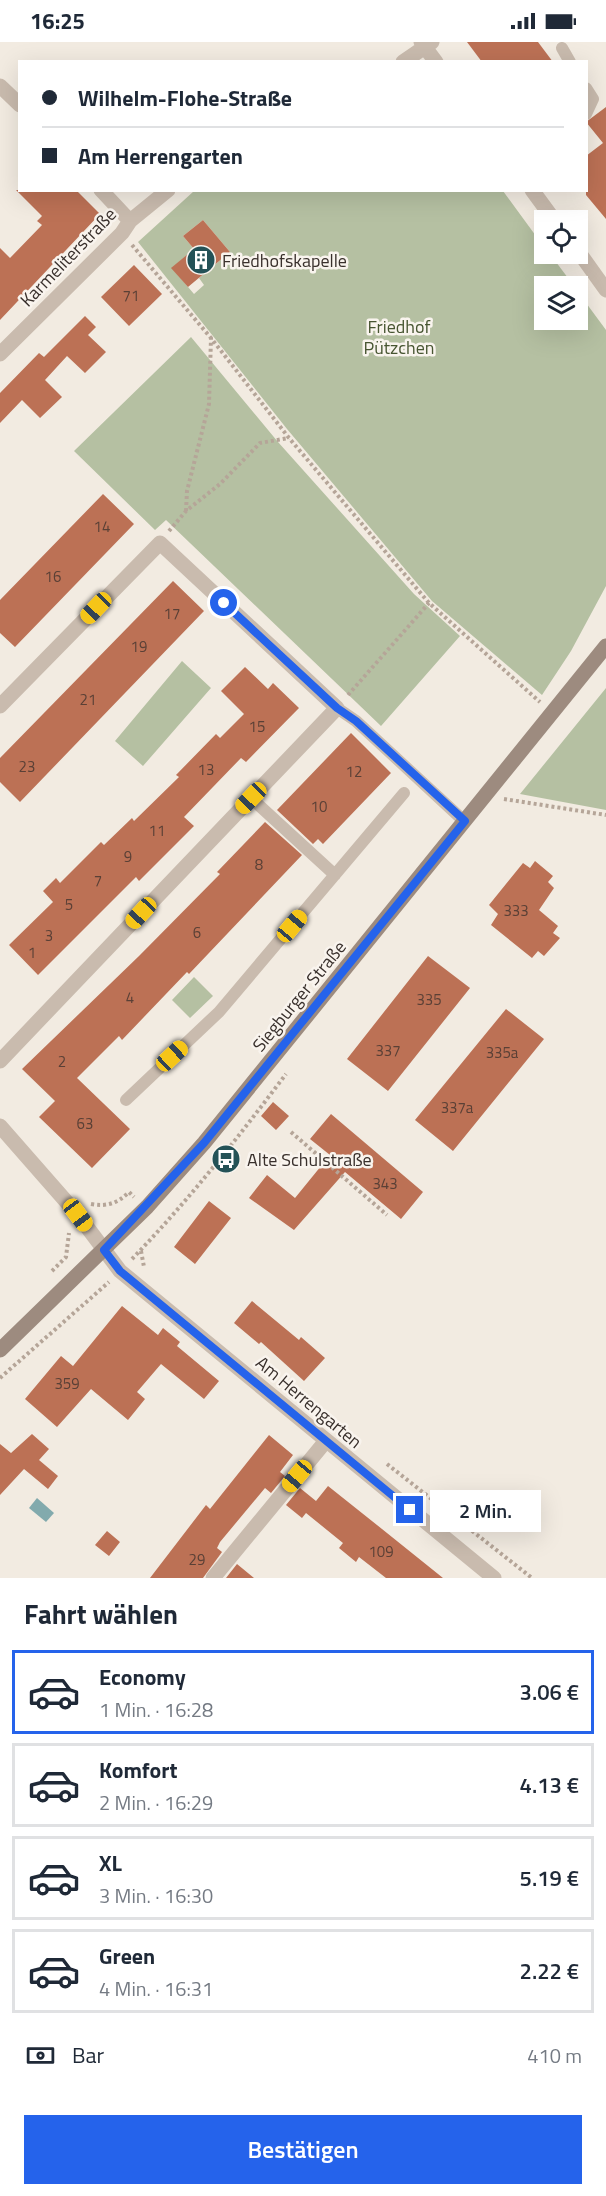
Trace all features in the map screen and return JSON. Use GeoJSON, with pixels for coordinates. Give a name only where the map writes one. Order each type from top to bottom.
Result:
{"type":"FeatureCollection","features":[{"type":"Feature","properties":{"kind":"main road","name":"Siegburger Straße"},"geometry":{"type":"LineString","coordinates":[[0,1350],[104,1250],[204,1143],[606,646]]}},
{"type":"Feature","properties":{"kind":"street"},"geometry":{"type":"LineString","coordinates":[[406,60],[426,44],[435,60]]}},
{"type":"Feature","properties":{"kind":"street"},"geometry":{"type":"LineString","coordinates":[[0,86],[18,103]]}},
{"type":"Feature","properties":{"kind":"street"},"geometry":{"type":"LineString","coordinates":[[102,192],[126,227]]}},
{"type":"Feature","properties":{"kind":"street","name":"Karmeliterstraße"},"geometry":{"type":"LineString","coordinates":[[0,354],[126,227],[166,192]]}},
{"type":"Feature","properties":{"kind":"street"},"geometry":{"type":"LineString","coordinates":[[533,192],[547,210]]}},
{"type":"Feature","properties":{"kind":"street"},"geometry":{"type":"LineString","coordinates":[[587,264],[605,287]]}},
{"type":"Feature","properties":{"kind":"street"},"geometry":{"type":"LineString","coordinates":[[0,706],[160,543],[337,708],[0,1061]]}},
{"type":"Feature","properties":{"kind":"street"},"geometry":{"type":"LineString","coordinates":[[0,1126],[78,1215],[104,1250]]}},
{"type":"Feature","properties":{"kind":"street","name":"Am Herrengarten"},"geometry":{"type":"LineString","coordinates":[[104,1250],[120,1271],[325,1442],[494,1578]]}},
{"type":"Feature","properties":{"kind":"street"},"geometry":{"type":"LineString","coordinates":[[213,1578],[325,1442]]}},
{"type":"Feature","properties":{"kind":"lane"},"geometry":{"type":"LineString","coordinates":[[562,48],[569,60]]}},
{"type":"Feature","properties":{"kind":"lane"},"geometry":{"type":"LineString","coordinates":[[588,91],[593,99],[588,110]]}},
{"type":"Feature","properties":{"kind":"lane"},"geometry":{"type":"LineString","coordinates":[[337,708],[356,721],[465,821]]}},
{"type":"Feature","properties":{"kind":"lane"},"geometry":{"type":"LineString","coordinates":[[126,1100],[219,1011],[404,793]]}},
{"type":"Feature","properties":{"kind":"lane"},"geometry":{"type":"LineString","coordinates":[[251,798],[335,874]]}},
{"type":"Feature","properties":{"kind":"path"},"geometry":{"type":"LineString","coordinates":[[126,227],[289,438],[429,603],[552,712]]}},
{"type":"Feature","properties":{"kind":"path"},"geometry":{"type":"LineString","coordinates":[[186,511],[187,491],[209,404],[211,338]]}},
{"type":"Feature","properties":{"kind":"path"},"geometry":{"type":"LineString","coordinates":[[160,543],[186,511],[220,484],[260,443],[289,438]]}},
{"type":"Feature","properties":{"kind":"path"},"geometry":{"type":"LineString","coordinates":[[337,708],[429,603]]}},
{"type":"Feature","properties":{"kind":"path"},"geometry":{"type":"LineString","coordinates":[[503,798],[606,815]]}},
{"type":"Feature","properties":{"kind":"path"},"geometry":{"type":"LineString","coordinates":[[291,1132],[387,1215]]}},
{"type":"Feature","properties":{"kind":"path"},"geometry":{"type":"LineString","coordinates":[[0,1378],[101,1290]]}},
{"type":"Feature","properties":{"kind":"green space","name":"Friedhof Pützchen"},"geometry":{"type":"Polygon","coordinates":[[[193,192],[504,192],[534,233],[534,264],[558,264],[566,276],[534,276],[534,330],[588,330],[588,306],[606,330],[606,586],[571,651],[542,695],[432,601],[287,429],[138,242],[193,192]],[[203,220],[183,236],[194,249],[172,268],[194,294],[204,285],[199,278],[230,252],[203,220]]]}},
{"type":"Feature","properties":{"kind":"green space"},"geometry":{"type":"Polygon","coordinates":[[[191,337],[278,442],[414,594],[460,636],[381,726],[166,520],[155,530],[74,451],[191,337]]]}},
{"type":"Feature","properties":{"kind":"green space"},"geometry":{"type":"Polygon","coordinates":[[[182,661],[211,688],[143,766],[115,741],[182,661]]]}},
{"type":"Feature","properties":{"kind":"green space"},"geometry":{"type":"Polygon","coordinates":[[[606,688],[606,810],[520,794],[606,688]]]}},
{"type":"Feature","properties":{"kind":"green space"},"geometry":{"type":"Polygon","coordinates":[[[194,977],[213,996],[190,1018],[172,1000],[194,977]]]}},
{"type":"Feature","properties":{"kind":"water"},"geometry":{"type":"Polygon","coordinates":[[[37,1498],[54,1513],[46,1522],[29,1508],[37,1498]]]}},
{"type":"Feature","properties":{"kind":"building"},"geometry":{"type":"Polygon","coordinates":[[[467,42],[538,42],[552,60],[480,60],[467,42]]]}},
{"type":"Feature","properties":{"kind":"building"},"geometry":{"type":"Polygon","coordinates":[[[606,107],[606,219],[586,195],[588,192],[588,154],[603,143],[588,124],[588,120],[606,107]]]}},
{"type":"Feature","properties":{"kind":"building"},"geometry":{"type":"Polygon","coordinates":[[[18,192],[78,192],[100,214],[0,320],[0,248],[10,258],[42,225],[37,221],[42,216],[18,192]]]}},
{"type":"Feature","properties":{"kind":"building","name":"Friedhofskapelle"},"geometry":{"type":"Polygon","coordinates":[[[203,220],[230,252],[188,287],[171,268],[194,249],[183,236],[203,220]]]}},
{"type":"Feature","properties":{"kind":"building"},"geometry":{"type":"Polygon","coordinates":[[[134,265],[162,294],[129,326],[101,297],[134,265]]]}},
{"type":"Feature","properties":{"kind":"building"},"geometry":{"type":"Polygon","coordinates":[[[85,316],[96,327],[88,335],[106,352],[85,373],[67,356],[45,380],[62,397],[40,418],[22,400],[0,423],[0,393],[39,353],[44,357],[85,316]]]}},
{"type":"Feature","properties":{"kind":"building"},"geometry":{"type":"Polygon","coordinates":[[[103,494],[134,524],[15,647],[0,633],[0,600],[103,494]]]}},
{"type":"Feature","properties":{"kind":"building"},"geometry":{"type":"Polygon","coordinates":[[[173,581],[204,611],[20,802],[0,782],[0,758],[173,581]]]}},
{"type":"Feature","properties":{"kind":"building"},"geometry":{"type":"Polygon","coordinates":[[[245,667],[268,689],[273,683],[299,708],[246,762],[241,758],[184,817],[194,826],[139,881],[136,877],[38,975],[9,945],[53,902],[43,891],[56,878],[60,883],[101,842],[104,845],[132,818],[134,821],[179,777],[176,775],[216,734],[220,738],[244,714],[221,691],[245,667]]]}},
{"type":"Feature","properties":{"kind":"building"},"geometry":{"type":"Polygon","coordinates":[[[351,733],[391,773],[323,844],[318,839],[313,844],[277,810],[351,733]]]}},
{"type":"Feature","properties":{"kind":"building"},"geometry":{"type":"Polygon","coordinates":[[[265,822],[302,855],[189,974],[187,972],[122,1040],[119,1036],[77,1078],[130,1129],[92,1168],[39,1117],[55,1101],[22,1069],[220,874],[217,872],[265,822]]]}},
{"type":"Feature","properties":{"kind":"building"},"geometry":{"type":"Polygon","coordinates":[[[535,861],[553,876],[548,882],[554,888],[539,910],[558,926],[553,933],[560,938],[544,956],[538,951],[532,958],[491,925],[498,914],[489,905],[523,863],[530,868],[535,861]]]}},
{"type":"Feature","properties":{"kind":"building"},"geometry":{"type":"Polygon","coordinates":[[[428,956],[470,988],[388,1091],[347,1059],[428,956]]]}},
{"type":"Feature","properties":{"kind":"building"},"geometry":{"type":"Polygon","coordinates":[[[506,1009],[544,1039],[453,1151],[415,1120],[506,1009]]]}},
{"type":"Feature","properties":{"kind":"building"},"geometry":{"type":"Polygon","coordinates":[[[273,1102],[289,1116],[276,1130],[261,1116],[273,1102]]]}},
{"type":"Feature","properties":{"kind":"building"},"geometry":{"type":"Polygon","coordinates":[[[331,1114],[423,1192],[401,1219],[345,1172],[294,1230],[249,1198],[267,1175],[295,1198],[330,1155],[310,1139],[331,1114]]]}},
{"type":"Feature","properties":{"kind":"building"},"geometry":{"type":"Polygon","coordinates":[[[209,1201],[231,1218],[195,1264],[174,1247],[209,1201]]]}},
{"type":"Feature","properties":{"kind":"building"},"geometry":{"type":"Polygon","coordinates":[[[252,1301],[299,1340],[301,1337],[325,1358],[304,1381],[261,1342],[259,1344],[234,1323],[252,1301]]]}},
{"type":"Feature","properties":{"kind":"building"},"geometry":{"type":"Polygon","coordinates":[[[122,1306],[158,1335],[163,1328],[180,1342],[177,1346],[219,1381],[204,1399],[161,1364],[137,1392],[145,1399],[128,1420],[91,1389],[57,1427],[25,1399],[61,1356],[73,1366],[122,1306]]]}},
{"type":"Feature","properties":{"kind":"building"},"geometry":{"type":"Polygon","coordinates":[[[32,1434],[49,1449],[39,1460],[58,1476],[48,1489],[24,1469],[0,1495],[0,1444],[11,1453],[32,1434]]]}},
{"type":"Feature","properties":{"kind":"building"},"geometry":{"type":"Polygon","coordinates":[[[269,1435],[293,1455],[280,1472],[285,1476],[271,1493],[265,1488],[220,1542],[217,1548],[222,1552],[203,1578],[150,1578],[206,1505],[210,1509],[269,1435]]]}},
{"type":"Feature","properties":{"kind":"building"},"geometry":{"type":"Polygon","coordinates":[[[328,1486],[443,1578],[386,1578],[359,1557],[356,1562],[339,1548],[343,1543],[306,1513],[302,1518],[286,1505],[300,1488],[316,1501],[328,1486]]]}},
{"type":"Feature","properties":{"kind":"building"},"geometry":{"type":"Polygon","coordinates":[[[107,1531],[120,1542],[109,1556],[95,1545],[107,1531]]]}},
{"type":"Feature","properties":{"kind":"building"},"geometry":{"type":"Polygon","coordinates":[[[237,1564],[254,1578],[226,1578],[237,1564]]]}},
{"type":"Feature","properties":{"kind":"place","name":"Friedhofskapelle"},"geometry":{"type":"Point","coordinates":[201,260]}},
{"type":"Feature","properties":{"kind":"place","name":"Alte Schulstraße"},"geometry":{"type":"Point","coordinates":[226,1159]}},
{"type":"Feature","properties":{"kind":"route"},"geometry":{"type":"LineString","coordinates":[[224,603],[337,708],[356,721],[465,821],[204,1143],[104,1250],[120,1271],[410,1510]]}}]}
